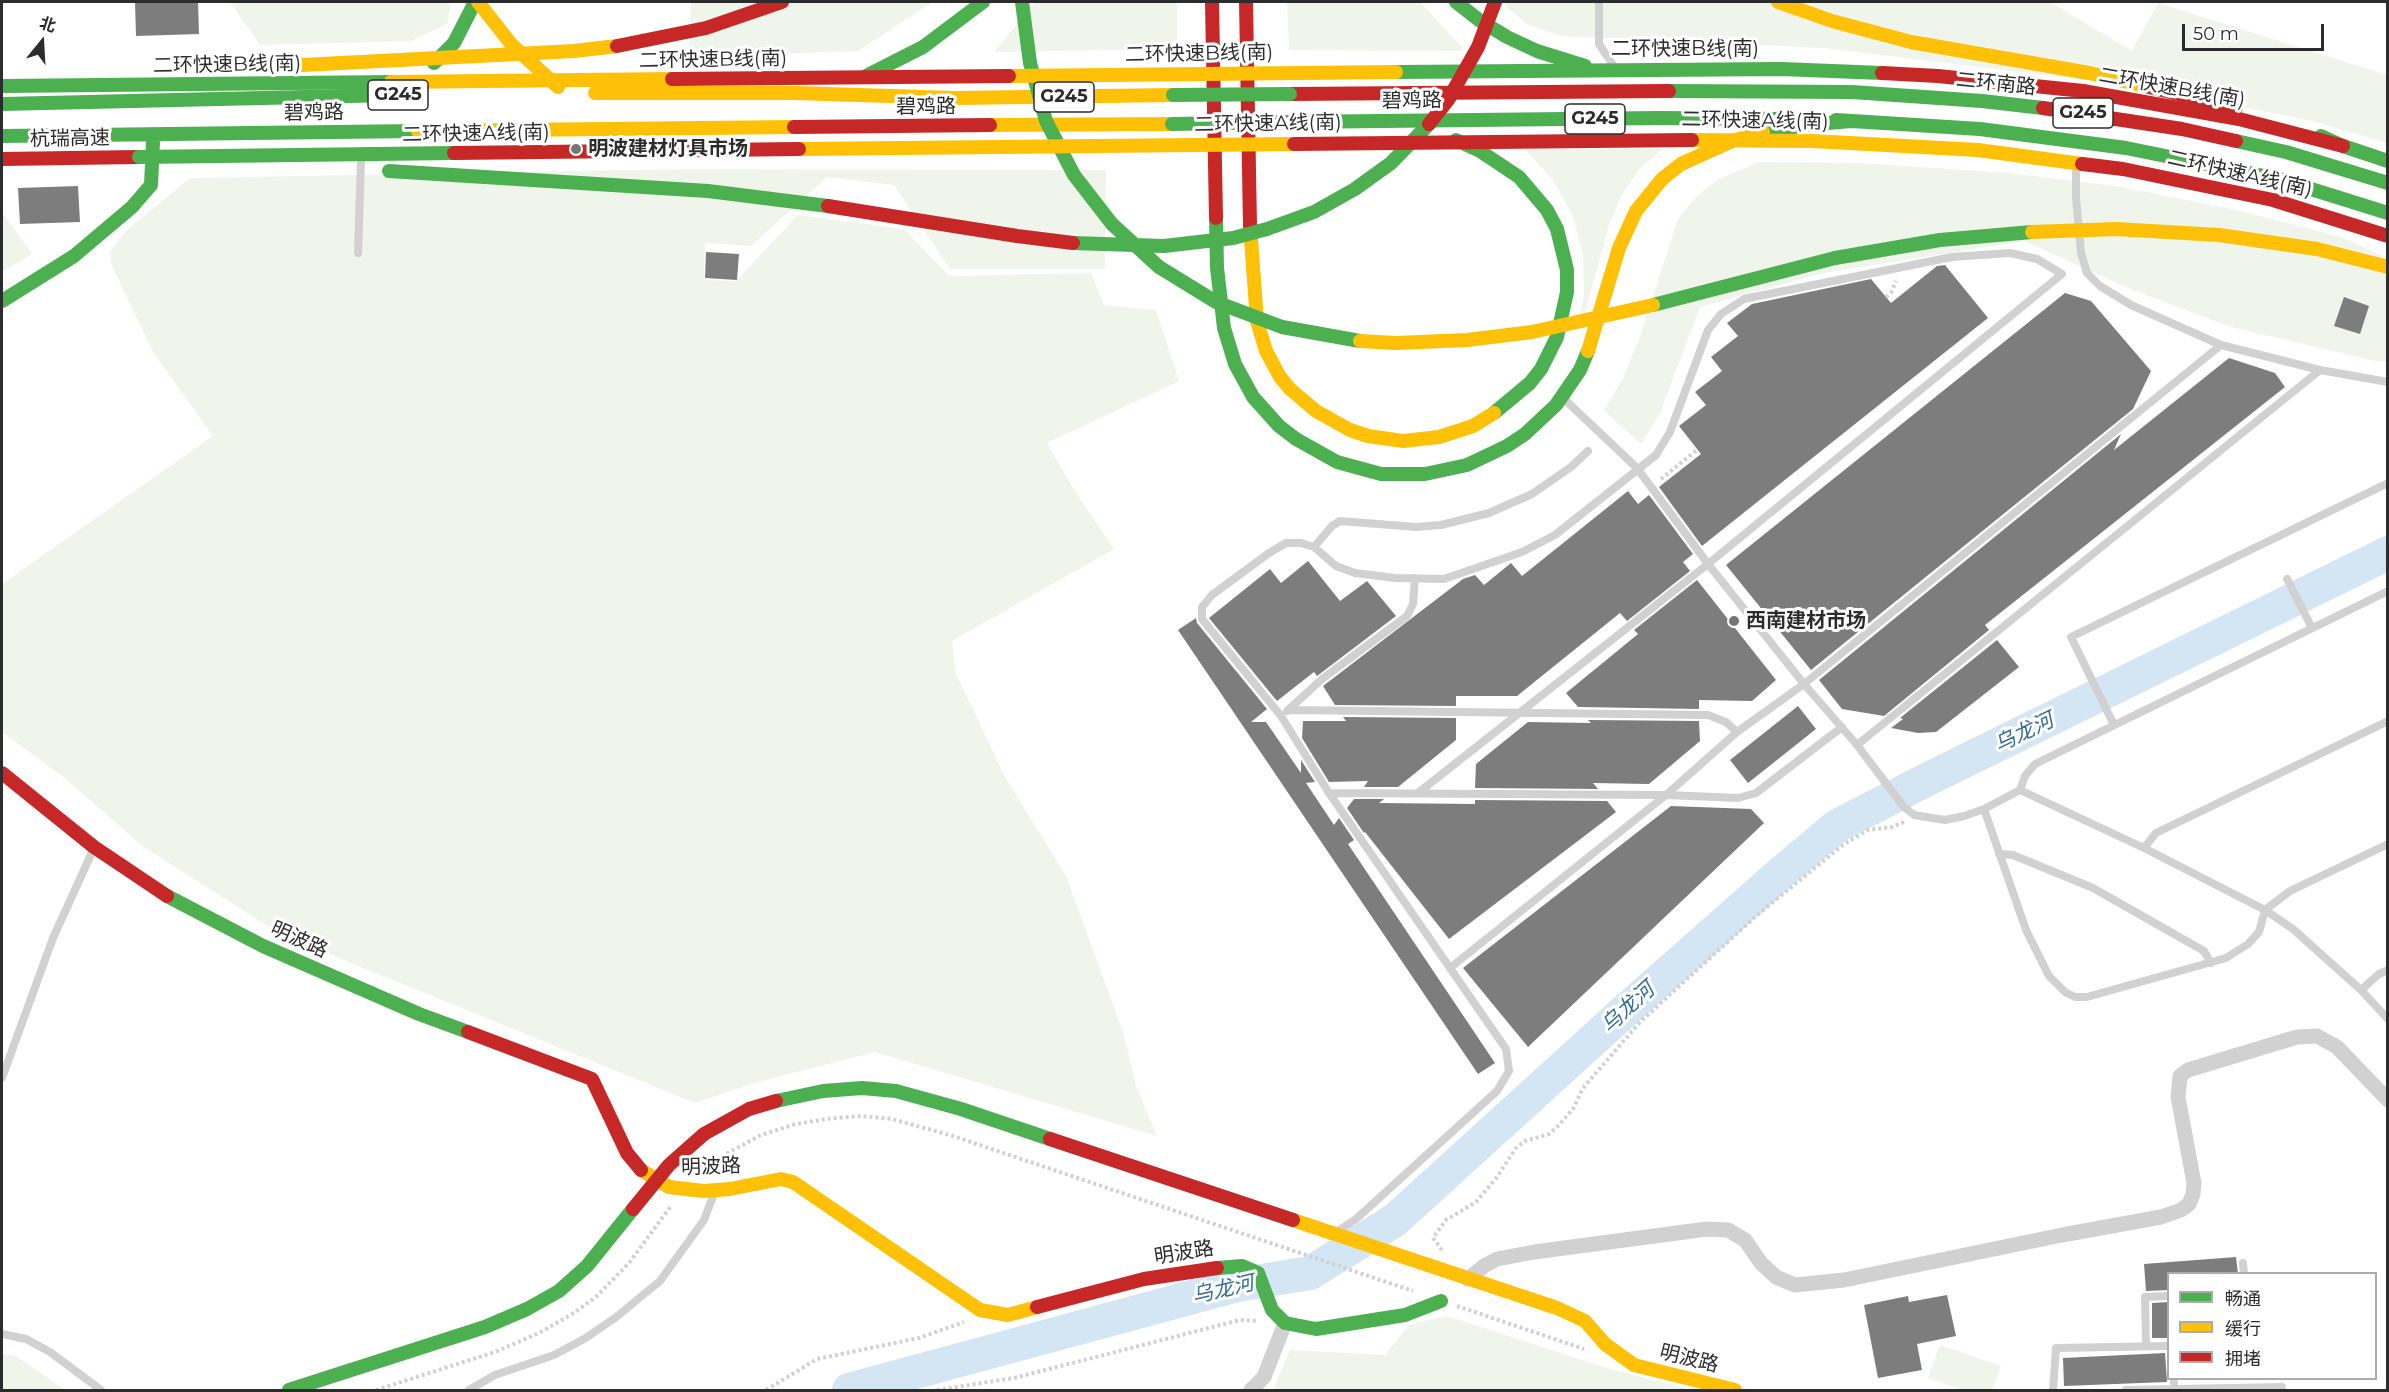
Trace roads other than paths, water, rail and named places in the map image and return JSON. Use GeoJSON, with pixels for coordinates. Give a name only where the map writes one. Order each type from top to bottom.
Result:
{"type":"FeatureCollection","features":[{"type":"Feature","properties":{"kind":"main road"},"geometry":{"type":"LineString","coordinates":[[404,95],[454,43],[476,2],[512,45],[566,93]]}},
{"type":"Feature","properties":{"kind":"main road"},"geometry":{"type":"LineString","coordinates":[[266,67],[602,48],[655,40],[706,28],[782,2]]}},
{"type":"Feature","properties":{"kind":"main road"},"geometry":{"type":"LineString","coordinates":[[795,93],[838,86],[881,70],[936,38],[983,2]]}},
{"type":"Feature","properties":{"kind":"main road"},"geometry":{"type":"LineString","coordinates":[[1022,2],[1030,63],[1046,121],[1074,175],[1112,224],[1159,267],[1216,302],[1270,323],[1318,335],[1356,341],[1396,343],[1467,340],[1511,335],[1612,315],[1771,273],[1869,251],[1940,240],[2034,231],[2116,230],[2219,235],[2317,249],[2388,267]]}},
{"type":"Feature","properties":{"kind":"main road"},"geometry":{"type":"LineString","coordinates":[[1212,2],[1216,247],[1224,328],[1235,364],[1253,397],[1265,412],[1296,439],[1337,462],[1381,474],[1414,475],[1447,471],[1467,465],[1507,446],[1541,420],[1562,397],[1580,370],[1627,229],[1636,211],[1662,179],[1696,156],[1732,141],[1805,125],[1851,121]]}},
{"type":"Feature","properties":{"kind":"main road"},"geometry":{"type":"LineString","coordinates":[[1246,2],[1251,267],[1257,321],[1273,365],[1290,389],[1316,411],[1350,430],[1368,436],[1403,441],[1422,440],[1473,426],[1504,407],[1530,383],[1541,369],[1557,337],[1564,314],[1567,281],[1563,249],[1557,229],[1547,210],[1519,177],[1480,151],[1456,140],[1402,126],[1339,121]]}},
{"type":"Feature","properties":{"kind":"main road"},"geometry":{"type":"LineString","coordinates":[[1456,2],[1497,31],[1537,51],[1569,62],[1619,74],[1670,82],[1771,90]]}},
{"type":"Feature","properties":{"kind":"main road"},"geometry":{"type":"LineString","coordinates":[[139,157],[708,190],[817,204],[1055,241],[1128,247],[1198,243],[1233,238],[1292,221],[1335,201],[1383,170],[1422,133],[1448,100],[1478,47],[1496,2]]}},
{"type":"Feature","properties":{"kind":"main road"},"geometry":{"type":"LineString","coordinates":[[1778,2],[1832,21],[1903,40],[2089,73],[2192,96],[2289,124],[2343,146]]}},
{"type":"Feature","properties":{"kind":"main road","name":"二环快速B线(南)"},"geometry":{"type":"LineString","coordinates":[[2,86],[1546,69],[1782,69],[1938,76],[2083,91],[2228,117],[2343,146],[2388,161]]}},
{"type":"Feature","properties":{"kind":"main road"},"geometry":{"type":"LineString","coordinates":[[2,79],[202,70]]}},
{"type":"Feature","properties":{"kind":"main road","name":"碧鸡路"},"geometry":{"type":"LineString","coordinates":[[2,104],[566,93],[795,93],[954,98],[1771,90]]}},
{"type":"Feature","properties":{"kind":"main road","name":"二环南路"},"geometry":{"type":"LineString","coordinates":[[1771,90],[1936,98],[2234,139],[2388,183]]}},
{"type":"Feature","properties":{"kind":"main road","name":"碧鸡路"},"geometry":{"type":"LineString","coordinates":[[2,136],[1679,118],[1851,121]]}},
{"type":"Feature","properties":{"kind":"main road","name":"G245"},"geometry":{"type":"LineString","coordinates":[[1851,121],[2077,136],[2228,167],[2329,193],[2388,213]]}},
{"type":"Feature","properties":{"kind":"main road"},"geometry":{"type":"LineString","coordinates":[[2,301],[74,256],[132,207],[151,185],[153,134]]}},
{"type":"Feature","properties":{"kind":"main road","name":"二环快速A线(南)"},"geometry":{"type":"LineString","coordinates":[[139,157],[1627,139],[1814,141],[1978,150],[2133,170],[2273,200],[2388,236]]}},
{"type":"Feature","properties":{"kind":"main road","name":"杭瑞高速"},"geometry":{"type":"LineString","coordinates":[[2,159],[139,157]]}},
{"type":"Feature","properties":{"kind":"main road","name":"明波路"},"geometry":{"type":"LineString","coordinates":[[2,773],[94,847],[179,904],[263,946],[419,1014],[592,1079],[627,1153],[640,1169],[669,1187],[683,1190],[716,1190],[781,1179],[793,1182],[980,1310],[1008,1315],[1144,1279],[1228,1266],[1242,1266],[1258,1273],[1272,1310],[1285,1323]]}},
{"type":"Feature","properties":{"kind":"main road"},"geometry":{"type":"LineString","coordinates":[[289,1390],[485,1327],[551,1296],[587,1266],[669,1165],[704,1134],[749,1109],[788,1097],[823,1091],[862,1088],[896,1091],[921,1097],[1468,1279]]}},
{"type":"Feature","properties":{"kind":"main road","name":"明波路"},"geometry":{"type":"LineString","coordinates":[[1468,1279],[1557,1308],[1585,1321],[1605,1344],[1634,1365],[1735,1390]]}},
{"type":"Feature","properties":{"kind":"main road"},"geometry":{"type":"LineString","coordinates":[[1285,1323],[1316,1329],[1405,1315],[1441,1301]]}},
{"type":"Feature","properties":{"kind":"street"},"geometry":{"type":"LineString","coordinates":[[1468,1279],[1484,1266],[1506,1257],[1707,1229],[1728,1230],[1745,1240],[1761,1263],[1776,1277],[1795,1285],[1844,1280],[2161,1217],[2181,1210],[2189,1204],[2193,1194],[2194,1183],[2178,1097],[2180,1076],[2188,1070],[2297,1037],[2317,1036],[2332,1043],[2388,1100]]}},
{"type":"Feature","properties":{"kind":"street"},"geometry":{"type":"LineString","coordinates":[[1251,1390],[1264,1377],[1285,1323]]}},
{"type":"Feature","properties":{"kind":"lane"},"geometry":{"type":"LineString","coordinates":[[1599,2],[1599,44],[1619,74]]}},
{"type":"Feature","properties":{"kind":"lane"},"geometry":{"type":"LineString","coordinates":[[358,253],[361,132]]}},
{"type":"Feature","properties":{"kind":"lane"},"geometry":{"type":"LineString","coordinates":[[2077,136],[2081,253],[2087,273],[2100,286],[2131,305],[2222,345],[2320,370],[2388,382]]}},
{"type":"Feature","properties":{"kind":"lane"},"geometry":{"type":"LineString","coordinates":[[1337,1234],[1497,1091],[1509,1071],[1506,1049],[1329,793],[1281,716],[1202,619],[1202,607],[1212,595],[1269,553],[1287,543],[1301,543],[1314,547],[1335,566],[1355,573],[1444,579],[1522,552],[1555,535],[1656,454],[1663,445],[1708,330],[1720,314],[1744,299],[1952,257],[2010,253],[2037,259],[2062,274],[1708,564],[1418,793]]}},
{"type":"Feature","properties":{"kind":"lane"},"geometry":{"type":"LineString","coordinates":[[1450,968],[1666,795],[1737,732],[1804,684],[2222,345]]}},
{"type":"Feature","properties":{"kind":"lane"},"geometry":{"type":"LineString","coordinates":[[1857,745],[2320,370]]}},
{"type":"Feature","properties":{"kind":"lane"},"geometry":{"type":"LineString","coordinates":[[1562,397],[1637,468],[1708,564],[1804,684],[1868,758],[1904,807],[1914,815],[1945,820],[1984,808],[2020,790],[2025,776],[2035,764],[2388,591]]}},
{"type":"Feature","properties":{"kind":"lane"},"geometry":{"type":"LineString","coordinates":[[1314,547],[1332,526],[1340,521],[1416,527],[1466,520],[1489,513],[1521,499],[1552,481],[1588,451]]}},
{"type":"Feature","properties":{"kind":"lane"},"geometry":{"type":"LineString","coordinates":[[2114,725],[2071,637],[2388,483]]}},
{"type":"Feature","properties":{"kind":"lane"},"geometry":{"type":"LineString","coordinates":[[1281,716],[1322,679],[1407,616],[1413,604],[1415,578]]}},
{"type":"Feature","properties":{"kind":"lane"},"geometry":{"type":"LineString","coordinates":[[2287,579],[2312,628]]}},
{"type":"Feature","properties":{"kind":"lane"},"geometry":{"type":"LineString","coordinates":[[1289,710],[1708,715],[1726,722],[1737,732]]}},
{"type":"Feature","properties":{"kind":"lane"},"geometry":{"type":"LineString","coordinates":[[2144,848],[2156,833],[2388,721]]}},
{"type":"Feature","properties":{"kind":"lane"},"geometry":{"type":"LineString","coordinates":[[1329,793],[1666,795],[1738,798],[1756,793],[1842,727]]}},
{"type":"Feature","properties":{"kind":"lane"},"geometry":{"type":"LineString","coordinates":[[2020,790],[2144,848],[2265,910],[2293,929],[2361,990],[2388,1019]]}},
{"type":"Feature","properties":{"kind":"lane"},"geometry":{"type":"LineString","coordinates":[[1984,808],[2026,930],[2049,976],[2065,992],[2075,997],[2087,997],[2226,958],[2248,944],[2259,932],[2265,910],[2290,891],[2388,844]]}},
{"type":"Feature","properties":{"kind":"lane"},"geometry":{"type":"LineString","coordinates":[[2,1078],[53,938],[94,847]]}},
{"type":"Feature","properties":{"kind":"lane"},"geometry":{"type":"LineString","coordinates":[[2000,854],[2013,855],[2093,888],[2204,951],[2211,963]]}},
{"type":"Feature","properties":{"kind":"lane"},"geometry":{"type":"LineString","coordinates":[[2361,990],[2379,974],[2388,970]]}},
{"type":"Feature","properties":{"kind":"lane"},"geometry":{"type":"LineString","coordinates":[[469,1390],[495,1375],[554,1355],[584,1339],[615,1318],[660,1281],[704,1220],[716,1190]]}},
{"type":"Feature","properties":{"kind":"lane"},"geometry":{"type":"LineString","coordinates":[[2243,1263],[2244,1272]]}},
{"type":"Feature","properties":{"kind":"lane"},"geometry":{"type":"LineString","coordinates":[[2146,1346],[2145,1297],[2167,1296]]}},
{"type":"Feature","properties":{"kind":"lane"},"geometry":{"type":"LineString","coordinates":[[2,1334],[26,1340],[50,1352],[101,1390]]}},
{"type":"Feature","properties":{"kind":"lane"},"geometry":{"type":"LineString","coordinates":[[2053,1390],[2056,1348],[2167,1346]]}},
{"type":"Feature","properties":{"kind":"lane"},"geometry":{"type":"LineString","coordinates":[[2126,1390],[2281,1385]]}},
{"type":"Feature","properties":{"kind":"waterway","name":"乌龙河"},"geometry":{"type":"LineString","coordinates":[[849,1390],[1237,1285],[1310,1273],[1395,1220],[1626,1010],[1837,826],[2388,553]]}},
{"type":"Feature","properties":{"kind":"place","name":"明波建材灯具市场"},"geometry":{"type":"Point","coordinates":[576,149]}},
{"type":"Feature","properties":{"kind":"place","name":"西南建材市场"},"geometry":{"type":"Point","coordinates":[1734,621]}}]}
